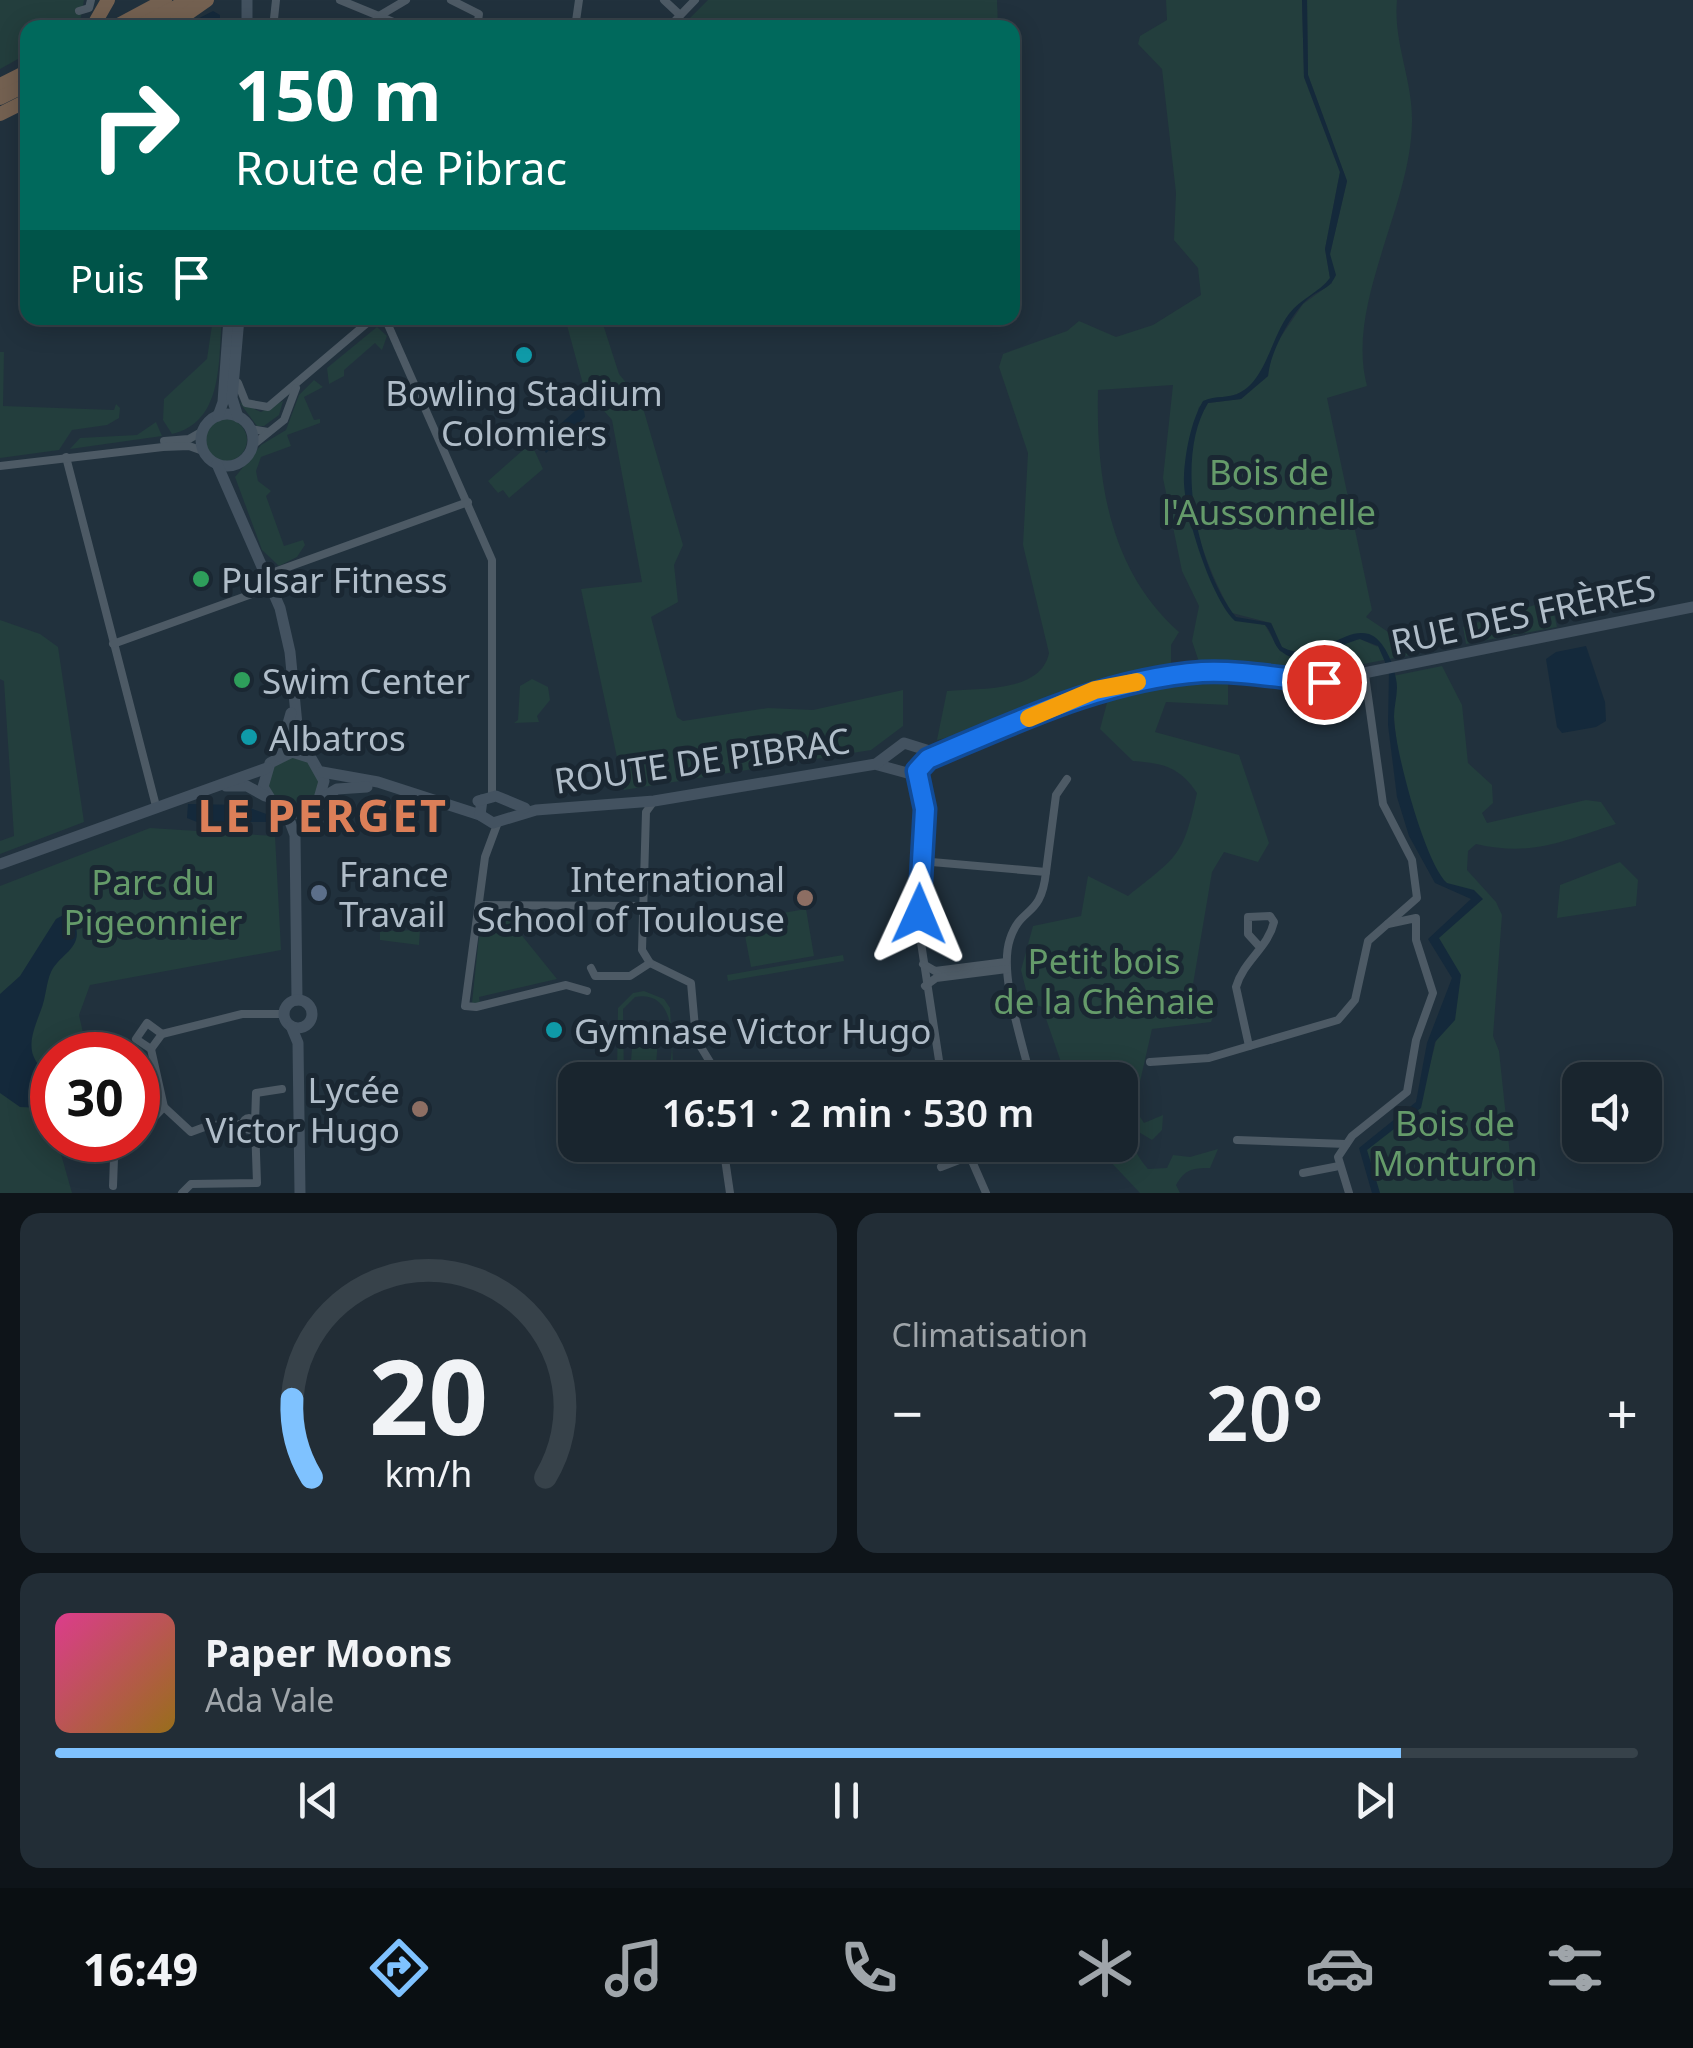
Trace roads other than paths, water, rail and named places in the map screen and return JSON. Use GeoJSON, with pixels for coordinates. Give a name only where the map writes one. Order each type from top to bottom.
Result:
{"type":"FeatureCollection","features":[{"type":"Feature","properties":{"kind":"highway"},"geometry":{"type":"LineString","coordinates":[[128,20],[165,0]]}},
{"type":"Feature","properties":{"kind":"highway"},"geometry":{"type":"LineString","coordinates":[[151,20],[189,0]]}},
{"type":"Feature","properties":{"kind":"highway"},"geometry":{"type":"LineString","coordinates":[[178,20],[207,0]]}},
{"type":"Feature","properties":{"kind":"highway"},"geometry":{"type":"LineString","coordinates":[[0,98],[20,80]]}},
{"type":"Feature","properties":{"kind":"main road"},"geometry":{"type":"LineString","coordinates":[[229,325],[224,402],[218,416],[203,432],[203,450],[217,464],[230,489],[278,612],[293,679],[298,735],[322,772],[494,816]]}},
{"type":"Feature","properties":{"kind":"main road"},"geometry":{"type":"LineString","coordinates":[[217,464],[234,465],[248,456],[252,445],[251,429],[238,416],[232,398],[239,325]]}},
{"type":"Feature","properties":{"kind":"main road"},"geometry":{"type":"LineString","coordinates":[[218,416],[238,416]]}},
{"type":"Feature","properties":{"kind":"main road"},"geometry":{"type":"LineString","coordinates":[[230,489],[234,465]]}},
{"type":"Feature","properties":{"kind":"main road","name":"RUE DES FRÈRES"},"geometry":{"type":"LineString","coordinates":[[1364,675],[1693,607]]}},
{"type":"Feature","properties":{"kind":"main road"},"geometry":{"type":"LineString","coordinates":[[892,755],[913,766],[1072,699],[1120,685],[1204,672],[1324,682],[1364,675]]}},
{"type":"Feature","properties":{"kind":"main road"},"geometry":{"type":"LineString","coordinates":[[0,864],[267,768],[279,756],[288,736],[293,679]]}},
{"type":"Feature","properties":{"kind":"main road","name":"ROUTE DE PIBRAC"},"geometry":{"type":"LineString","coordinates":[[494,816],[654,801],[876,764],[913,766],[907,743],[876,764]]}},
{"type":"Feature","properties":{"kind":"main road"},"geometry":{"type":"LineString","coordinates":[[279,756],[292,752],[311,758]]}},
{"type":"Feature","properties":{"kind":"main road"},"geometry":{"type":"LineString","coordinates":[[266,797],[263,781],[267,768]]}},
{"type":"Feature","properties":{"kind":"main road"},"geometry":{"type":"LineString","coordinates":[[320,800],[322,772]]}},
{"type":"Feature","properties":{"kind":"main road"},"geometry":{"type":"LineString","coordinates":[[216,785],[247,786],[288,814],[294,835],[297,1000]]}},
{"type":"Feature","properties":{"kind":"main road"},"geometry":{"type":"LineString","coordinates":[[294,835],[307,811],[337,789],[383,785]]}},
{"type":"Feature","properties":{"kind":"main road"},"geometry":{"type":"LineString","coordinates":[[454,805],[487,798]]}},
{"type":"Feature","properties":{"kind":"main road"},"geometry":{"type":"LineString","coordinates":[[487,798],[494,816]]}},
{"type":"Feature","properties":{"kind":"main road"},"geometry":{"type":"LineString","coordinates":[[487,798],[494,816]]}},
{"type":"Feature","properties":{"kind":"main road"},"geometry":{"type":"LineString","coordinates":[[288,814],[307,811]]}},
{"type":"Feature","properties":{"kind":"main road"},"geometry":{"type":"LineString","coordinates":[[297,1000],[288,1004],[287,1020],[298,1042],[300,1193]]}},
{"type":"Feature","properties":{"kind":"main road"},"geometry":{"type":"LineString","coordinates":[[297,1000],[310,1008],[298,1042]]}},
{"type":"Feature","properties":{"kind":"main road"},"geometry":{"type":"LineString","coordinates":[[287,1020],[306,1025]]}},
{"type":"Feature","properties":{"kind":"street"},"geometry":{"type":"LineString","coordinates":[[80,11],[89,8],[90,0]]}},
{"type":"Feature","properties":{"kind":"street"},"geometry":{"type":"LineString","coordinates":[[340,0],[389,20]]}},
{"type":"Feature","properties":{"kind":"street"},"geometry":{"type":"LineString","coordinates":[[379,16],[406,0]]}},
{"type":"Feature","properties":{"kind":"street"},"geometry":{"type":"LineString","coordinates":[[451,0],[479,14],[478,20]]}},
{"type":"Feature","properties":{"kind":"street"},"geometry":{"type":"LineString","coordinates":[[664,0],[680,15]]}},
{"type":"Feature","properties":{"kind":"street"},"geometry":{"type":"LineString","coordinates":[[675,20],[696,0]]}},
{"type":"Feature","properties":{"kind":"street"},"geometry":{"type":"LineString","coordinates":[[236,363],[239,392],[255,407],[274,404],[365,325]]}},
{"type":"Feature","properties":{"kind":"street"},"geometry":{"type":"LineString","coordinates":[[388,325],[468,502],[494,576],[487,798]]}},
{"type":"Feature","properties":{"kind":"street"},"geometry":{"type":"LineString","coordinates":[[252,445],[284,420],[300,383]]}},
{"type":"Feature","properties":{"kind":"street"},"geometry":{"type":"LineString","coordinates":[[251,429],[272,431]]}},
{"type":"Feature","properties":{"kind":"street"},"geometry":{"type":"LineString","coordinates":[[0,466],[188,439],[203,432]]}},
{"type":"Feature","properties":{"kind":"street"},"geometry":{"type":"LineString","coordinates":[[106,451],[181,445],[203,450]]}},
{"type":"Feature","properties":{"kind":"street"},"geometry":{"type":"LineString","coordinates":[[66,457],[156,806]]}},
{"type":"Feature","properties":{"kind":"street"},"geometry":{"type":"LineString","coordinates":[[113,644],[468,502]]}},
{"type":"Feature","properties":{"kind":"street"},"geometry":{"type":"LineString","coordinates":[[1349,1193],[1339,1166],[1346,1144],[1398,1102],[1409,1086],[1416,1040],[1432,993],[1416,940],[1418,898],[1412,860],[1383,804],[1364,675]]}},
{"type":"Feature","properties":{"kind":"street"},"geometry":{"type":"LineString","coordinates":[[913,766],[925,809],[920,862],[923,964],[939,1062]]}},
{"type":"Feature","properties":{"kind":"street"},"geometry":{"type":"LineString","coordinates":[[1027,1062],[1006,965],[1014,930],[1042,899],[1056,795],[1067,779]]}},
{"type":"Feature","properties":{"kind":"street"},"geometry":{"type":"LineString","coordinates":[[654,801],[646,812],[641,945],[650,963],[690,981],[696,1039],[710,1062]]}},
{"type":"Feature","properties":{"kind":"street"},"geometry":{"type":"LineString","coordinates":[[494,816],[464,1006],[476,1007],[566,985],[587,992]]}},
{"type":"Feature","properties":{"kind":"street"},"geometry":{"type":"LineString","coordinates":[[920,862],[1046,872]]}},
{"type":"Feature","properties":{"kind":"street"},"geometry":{"type":"LineString","coordinates":[[1150,1062],[1209,1058],[1334,1022],[1356,1000],[1365,946],[1418,898]]}},
{"type":"Feature","properties":{"kind":"street"},"geometry":{"type":"LineString","coordinates":[[479,906],[641,906]]}},
{"type":"Feature","properties":{"kind":"street"},"geometry":{"type":"LineString","coordinates":[[1270,916],[1272,930],[1266,942],[1258,945],[1248,934],[1248,917],[1270,916]]}},
{"type":"Feature","properties":{"kind":"street"},"geometry":{"type":"LineString","coordinates":[[1384,925],[1416,918]]}},
{"type":"Feature","properties":{"kind":"street"},"geometry":{"type":"LineString","coordinates":[[1249,1046],[1236,987],[1255,958],[1258,945]]}},
{"type":"Feature","properties":{"kind":"street"},"geometry":{"type":"LineString","coordinates":[[592,968],[595,976],[630,976],[650,963]]}},
{"type":"Feature","properties":{"kind":"street"},"geometry":{"type":"LineString","coordinates":[[923,964],[935,971],[1006,965]]}},
{"type":"Feature","properties":{"kind":"street"},"geometry":{"type":"LineString","coordinates":[[926,986],[936,978],[1006,965]]}},
{"type":"Feature","properties":{"kind":"street"},"geometry":{"type":"LineString","coordinates":[[160,1037],[242,1014],[287,1020]]}},
{"type":"Feature","properties":{"kind":"street"},"geometry":{"type":"LineString","coordinates":[[140,1032],[146,1023],[159,1032]]}},
{"type":"Feature","properties":{"kind":"street"},"geometry":{"type":"LineString","coordinates":[[160,1088],[164,1107],[191,1132],[210,1125],[242,1124],[247,1118],[255,1124]]}},
{"type":"Feature","properties":{"kind":"street"},"geometry":{"type":"LineString","coordinates":[[182,1193],[189,1184],[256,1182],[256,1092],[282,1089]]}},
{"type":"Feature","properties":{"kind":"street"},"geometry":{"type":"LineString","coordinates":[[160,1111],[164,1107]]}},
{"type":"Feature","properties":{"kind":"street"},"geometry":{"type":"LineString","coordinates":[[1237,1140],[1346,1144]]}},
{"type":"Feature","properties":{"kind":"street"},"geometry":{"type":"LineString","coordinates":[[113,1186],[114,1162]]}},
{"type":"Feature","properties":{"kind":"street"},"geometry":{"type":"LineString","coordinates":[[726,1162],[730,1193]]}},
{"type":"Feature","properties":{"kind":"street"},"geometry":{"type":"LineString","coordinates":[[942,1167],[956,1162]]}},
{"type":"Feature","properties":{"kind":"street"},"geometry":{"type":"LineString","coordinates":[[972,1162],[986,1193]]}},
{"type":"Feature","properties":{"kind":"street"},"geometry":{"type":"LineString","coordinates":[[1303,1172],[1339,1166]]}},
{"type":"Feature","properties":{"kind":"water"},"geometry":{"type":"Polygon","coordinates":[[[1302,0],[1307,0],[1308,75],[1347,181],[1330,254],[1336,275],[1290,321],[1268,376],[1241,399],[1208,403],[1198,426],[1192,482],[1201,543],[1210,571],[1236,617],[1271,623],[1282,647],[1295,652],[1318,649],[1359,633],[1369,634],[1384,647],[1397,684],[1394,717],[1399,753],[1429,853],[1447,883],[1474,890],[1483,899],[1439,938],[1461,975],[1455,1020],[1435,1042],[1421,1108],[1367,1150],[1380,1193],[1372,1193],[1359,1148],[1416,1102],[1427,1043],[1452,978],[1428,939],[1471,899],[1435,883],[1409,836],[1397,797],[1388,725],[1389,671],[1378,646],[1360,639],[1311,657],[1291,657],[1279,649],[1265,625],[1235,621],[1208,574],[1193,531],[1184,476],[1187,447],[1203,401],[1237,394],[1250,386],[1289,314],[1330,278],[1325,249],[1340,172],[1304,77],[1302,0]]]}},
{"type":"Feature","properties":{"kind":"water"},"geometry":{"type":"Polygon","coordinates":[[[213,11],[220,15],[220,20],[196,20],[213,11]]]}},
{"type":"Feature","properties":{"kind":"water"},"geometry":{"type":"Polygon","coordinates":[[[583,404],[585,417],[546,453],[540,442],[583,404]]]}},
{"type":"Feature","properties":{"kind":"water"},"geometry":{"type":"Polygon","coordinates":[[[1586,646],[1605,702],[1606,721],[1596,727],[1562,733],[1557,727],[1546,659],[1556,652],[1586,646]]]}},
{"type":"Feature","properties":{"kind":"water"},"geometry":{"type":"Polygon","coordinates":[[[188,804],[242,805],[269,815],[272,822],[197,822],[187,818],[188,804]]]}},
{"type":"Feature","properties":{"kind":"water"},"geometry":{"type":"Polygon","coordinates":[[[69,912],[75,924],[76,941],[51,972],[34,1032],[30,1032],[30,1107],[20,1107],[0,1093],[0,994],[20,976],[56,919],[69,912]]]}},
{"type":"Feature","properties":{"kind":"place","name":"Bowling Stadium Colomiers"},"geometry":{"type":"Point","coordinates":[524,355]}},
{"type":"Feature","properties":{"kind":"place","name":"Pulsar Fitness"},"geometry":{"type":"Point","coordinates":[201,579]}},
{"type":"Feature","properties":{"kind":"place","name":"Swim Center"},"geometry":{"type":"Point","coordinates":[242,680]}},
{"type":"Feature","properties":{"kind":"place","name":"Albatros"},"geometry":{"type":"Point","coordinates":[249,737]}},
{"type":"Feature","properties":{"kind":"place","name":"France Travail"},"geometry":{"type":"Point","coordinates":[319,893]}},
{"type":"Feature","properties":{"kind":"place","name":"International School of Toulouse"},"geometry":{"type":"Point","coordinates":[805,898]}},
{"type":"Feature","properties":{"kind":"place","name":"Gymnase Victor Hugo"},"geometry":{"type":"Point","coordinates":[554,1030]}},
{"type":"Feature","properties":{"kind":"place","name":"Lycée Victor Hugo"},"geometry":{"type":"Point","coordinates":[420,1109]}},
{"type":"Feature","properties":{"kind":"district","name":"LE PERGET"},"geometry":{"type":"Point","coordinates":[323,814]}},
{"type":"Feature","properties":{"kind":"park label","name":"Bois de l'Aussonnelle"},"geometry":{"type":"Point","coordinates":[1269,491]}},
{"type":"Feature","properties":{"kind":"park label","name":"Parc du Pigeonnier"},"geometry":{"type":"Point","coordinates":[153,901]}},
{"type":"Feature","properties":{"kind":"park label","name":"Petit bois de la Chênaie"},"geometry":{"type":"Point","coordinates":[1104,980]}},
{"type":"Feature","properties":{"kind":"park label","name":"Bois de Monturon"},"geometry":{"type":"Point","coordinates":[1455,1142]}}]}
